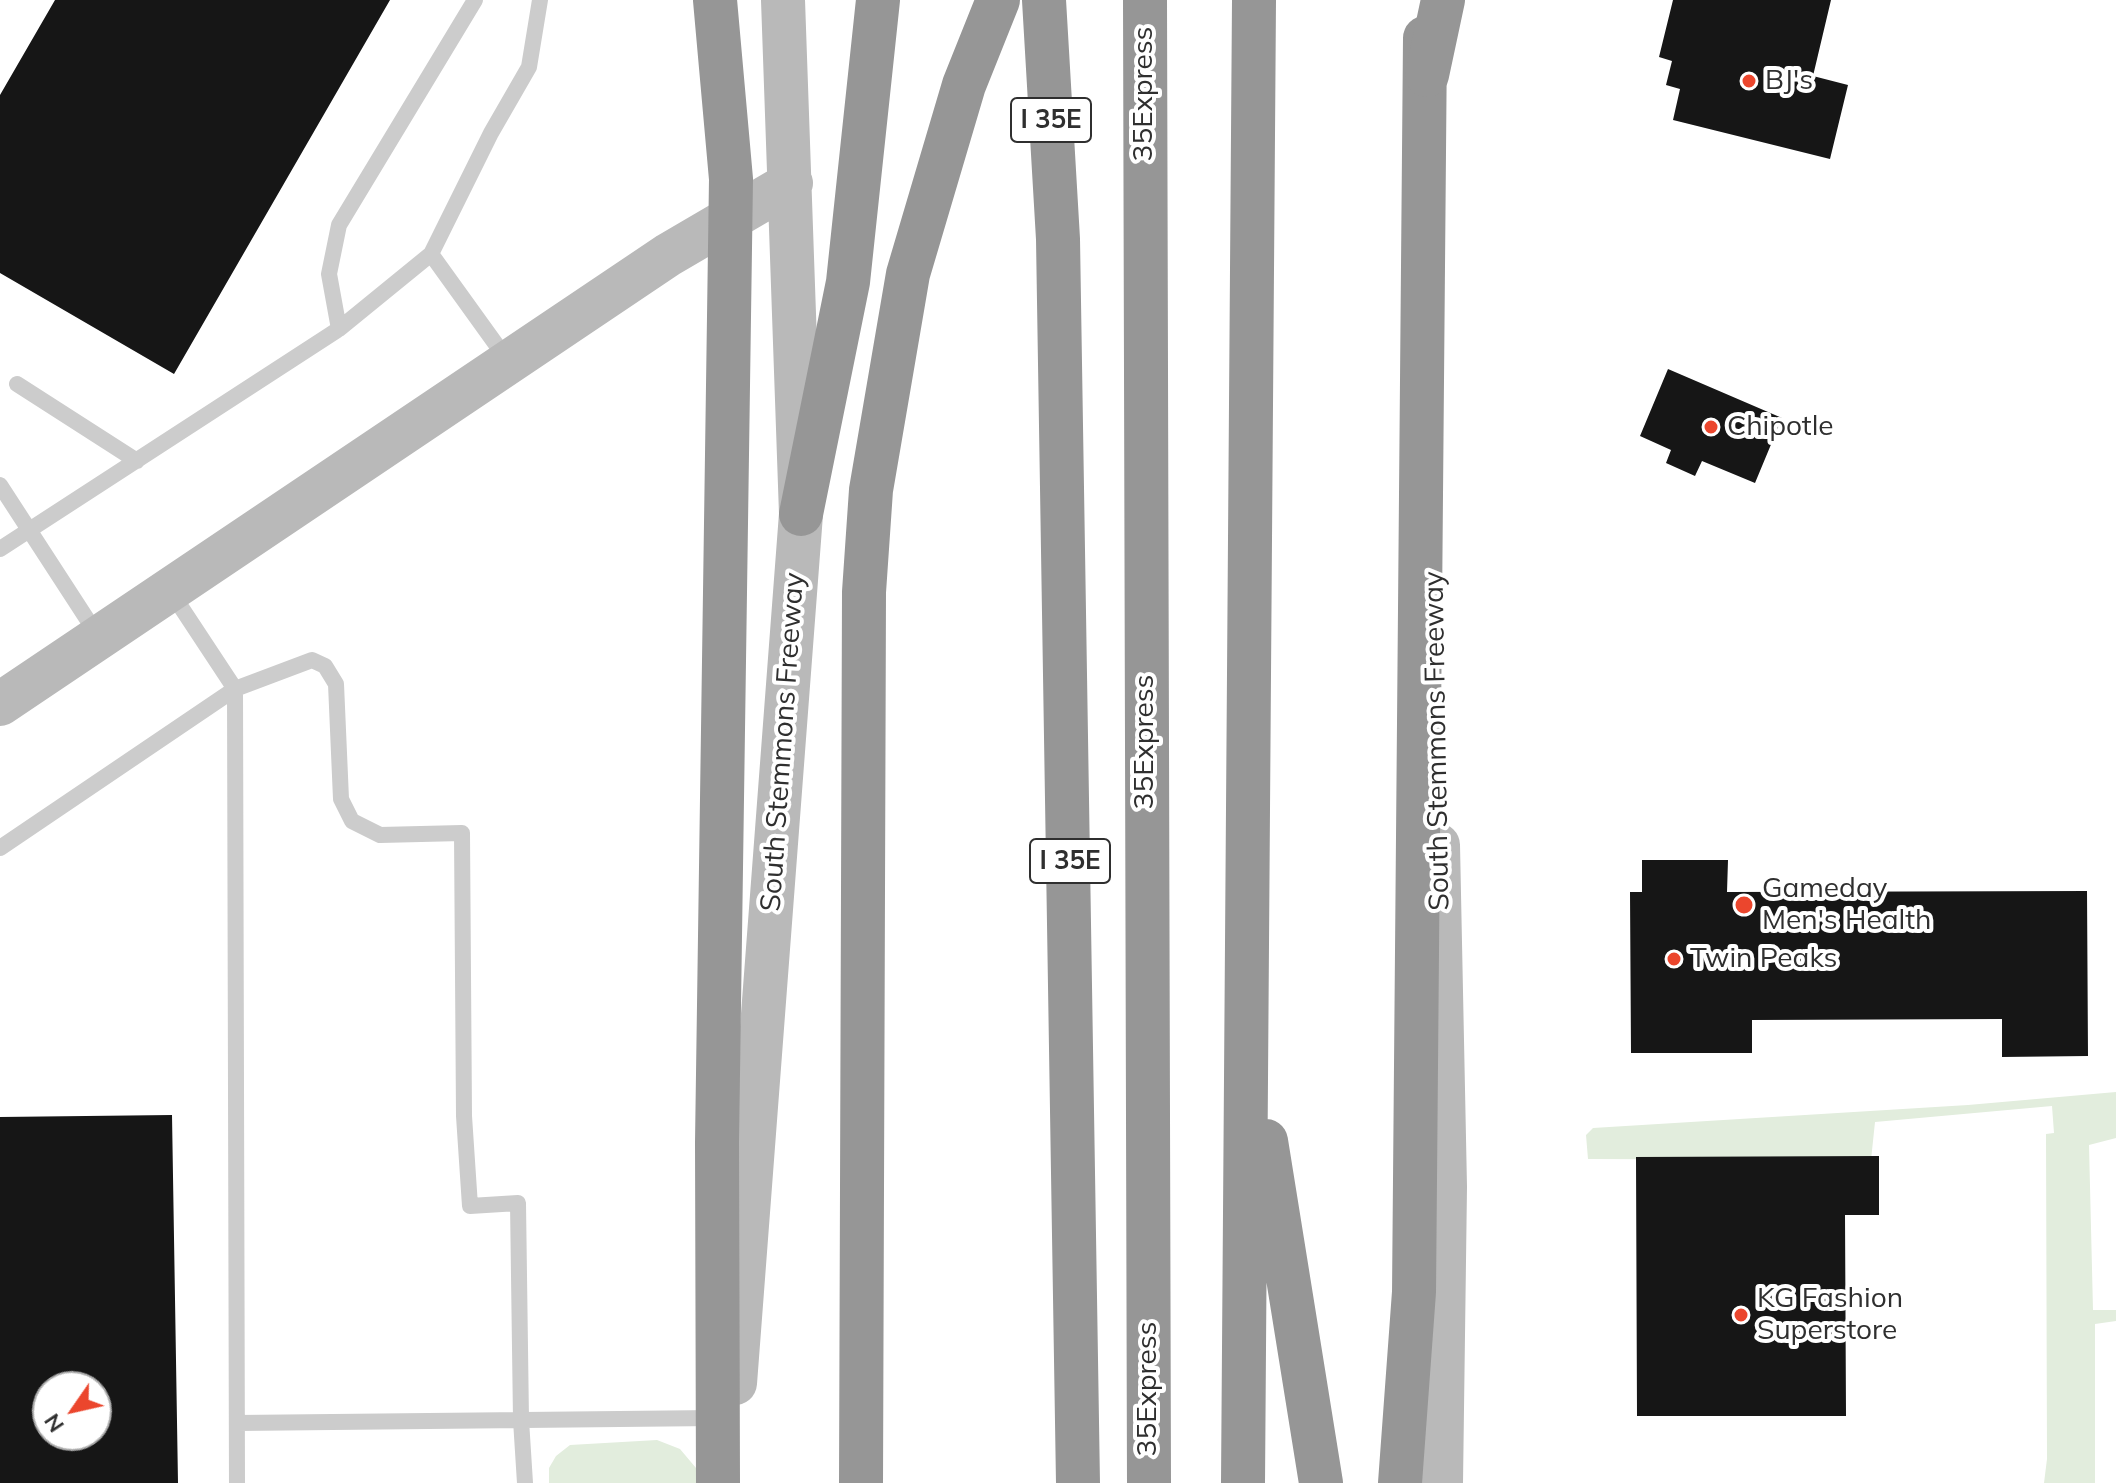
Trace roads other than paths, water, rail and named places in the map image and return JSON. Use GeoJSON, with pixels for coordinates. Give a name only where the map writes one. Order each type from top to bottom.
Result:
{"type":"FeatureCollection","features":[{"type":"Feature","properties":{"kind":"highway"},"geometry":{"type":"LineString","coordinates":[[715,0],[731,179],[717,1142],[718,1483]]}},
{"type":"Feature","properties":{"kind":"highway"},"geometry":{"type":"LineString","coordinates":[[801,514],[848,282],[878,0]]}},
{"type":"Feature","properties":{"kind":"highway"},"geometry":{"type":"LineString","coordinates":[[861,1483],[864,592],[871,490],[908,274],[959,99],[998,0]]}},
{"type":"Feature","properties":{"kind":"highway","name":"I 35E"},"geometry":{"type":"LineString","coordinates":[[1044,0],[1058,239],[1078,1483]]}},
{"type":"Feature","properties":{"kind":"highway","name":"35Express"},"geometry":{"type":"LineString","coordinates":[[1145,0],[1149,1483]]}},
{"type":"Feature","properties":{"kind":"highway"},"geometry":{"type":"LineString","coordinates":[[1243,1483],[1254,0]]}},
{"type":"Feature","properties":{"kind":"highway"},"geometry":{"type":"LineString","coordinates":[[1400,1483],[1414,1292],[1427,75],[1424,0]]}},
{"type":"Feature","properties":{"kind":"highway"},"geometry":{"type":"LineString","coordinates":[[1427,75],[1443,0]]}},
{"type":"Feature","properties":{"kind":"highway"},"geometry":{"type":"LineString","coordinates":[[1246,1016],[1321,1483]]}},
{"type":"Feature","properties":{"kind":"main road","name":"South Stemmons Freeway"},"geometry":{"type":"LineString","coordinates":[[727,1483],[801,514],[783,0]]}},
{"type":"Feature","properties":{"kind":"main road","name":"South Stemmons Freeway"},"geometry":{"type":"LineString","coordinates":[[1424,0],[1445,1187],[1441,1483]]}},
{"type":"Feature","properties":{"kind":"main road"},"geometry":{"type":"LineString","coordinates":[[0,704],[668,255],[791,183]]}},
{"type":"Feature","properties":{"kind":"lane"},"geometry":{"type":"LineString","coordinates":[[339,329],[329,274],[339,225],[475,0]]}},
{"type":"Feature","properties":{"kind":"lane"},"geometry":{"type":"LineString","coordinates":[[0,549],[339,329],[431,254],[491,133],[529,67],[540,0]]}},
{"type":"Feature","properties":{"kind":"lane"},"geometry":{"type":"LineString","coordinates":[[431,254],[509,363]]}},
{"type":"Feature","properties":{"kind":"lane"},"geometry":{"type":"LineString","coordinates":[[17,384],[137,461]]}},
{"type":"Feature","properties":{"kind":"lane"},"geometry":{"type":"LineString","coordinates":[[0,485],[98,637]]}},
{"type":"Feature","properties":{"kind":"lane"},"geometry":{"type":"LineString","coordinates":[[170,590],[235,689],[237,1483]]}},
{"type":"Feature","properties":{"kind":"lane"},"geometry":{"type":"LineString","coordinates":[[0,848],[235,689],[312,660],[325,666],[336,684],[341,799],[352,821],[380,835],[462,833],[464,1116],[470,1206],[518,1203],[521,1420],[525,1483]]}},
{"type":"Feature","properties":{"kind":"lane"},"geometry":{"type":"LineString","coordinates":[[237,1423],[732,1417]]}},
{"type":"Feature","properties":{"kind":"place","name":"BJ's"},"geometry":{"type":"Point","coordinates":[1749,81]}},
{"type":"Feature","properties":{"kind":"place","name":"Chipotle"},"geometry":{"type":"Point","coordinates":[1711,427]}},
{"type":"Feature","properties":{"kind":"place","name":"Gameday Men's Health"},"geometry":{"type":"Point","coordinates":[1744,905]}},
{"type":"Feature","properties":{"kind":"place","name":"Twin Peaks"},"geometry":{"type":"Point","coordinates":[1674,959]}},
{"type":"Feature","properties":{"kind":"place","name":"KG Fashion Superstore"},"geometry":{"type":"Point","coordinates":[1741,1315]}}]}
